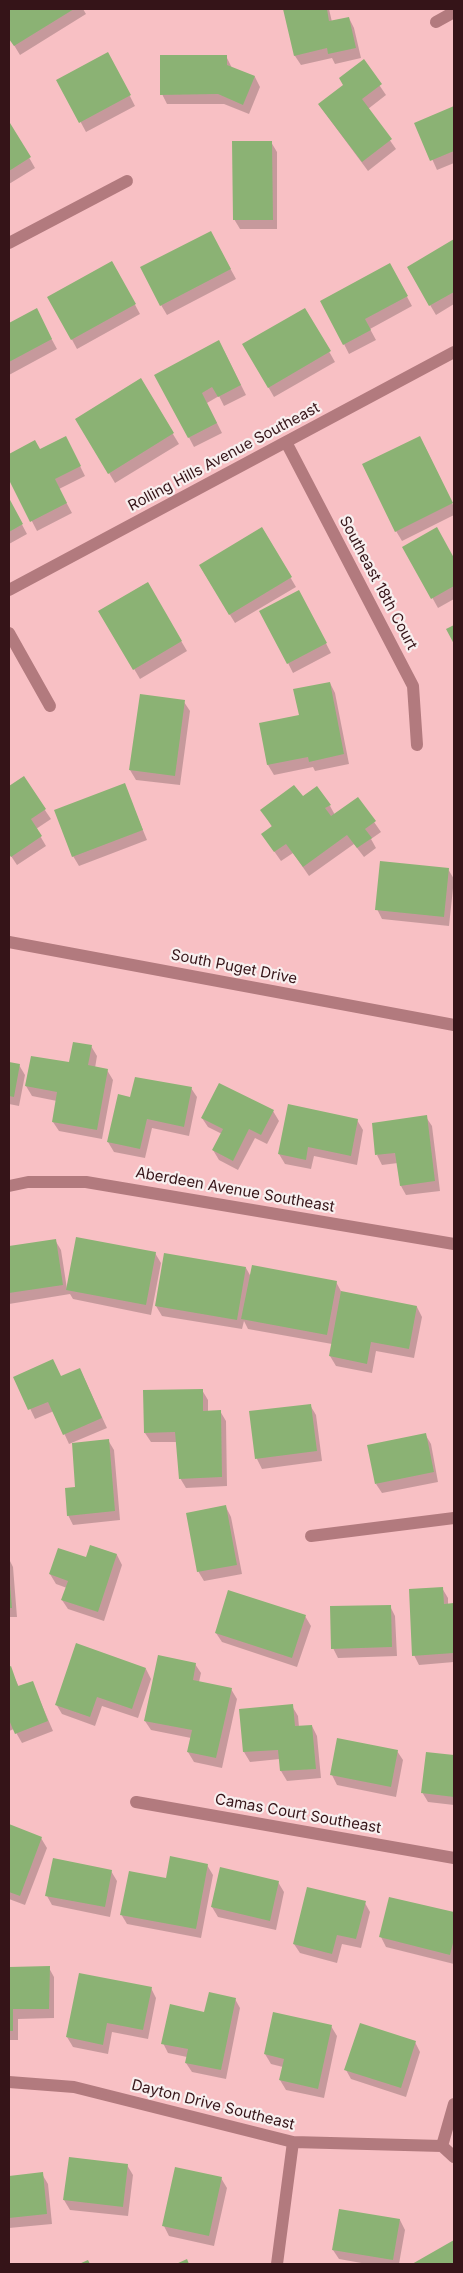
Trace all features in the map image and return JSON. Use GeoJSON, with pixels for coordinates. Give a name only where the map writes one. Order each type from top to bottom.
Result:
{"type":"FeatureCollection","features":[{"type":"Feature","properties":{"kind":"street"},"geometry":{"type":"LineString","coordinates":[[436,22],[454,12]]}},
{"type":"Feature","properties":{"kind":"street"},"geometry":{"type":"LineString","coordinates":[[9,243],[127,181]]}},
{"type":"Feature","properties":{"kind":"street","name":"Rolling Hills Avenue Southeast"},"geometry":{"type":"LineString","coordinates":[[9,590],[454,352]]}},
{"type":"Feature","properties":{"kind":"street","name":"Southeast 18th Court"},"geometry":{"type":"LineString","coordinates":[[286,442],[413,686],[417,745]]}},
{"type":"Feature","properties":{"kind":"street"},"geometry":{"type":"LineString","coordinates":[[9,633],[50,706]]}},
{"type":"Feature","properties":{"kind":"street","name":"South Puget Drive"},"geometry":{"type":"LineString","coordinates":[[9,942],[454,1025]]}},
{"type":"Feature","properties":{"kind":"street","name":"Aberdeen Avenue Southeast"},"geometry":{"type":"LineString","coordinates":[[9,1186],[28,1182],[86,1182],[454,1244]]}},
{"type":"Feature","properties":{"kind":"street"},"geometry":{"type":"LineString","coordinates":[[311,1536],[454,1518]]}},
{"type":"Feature","properties":{"kind":"street","name":"Camas Court Southeast"},"geometry":{"type":"LineString","coordinates":[[136,1802],[454,1858]]}},
{"type":"Feature","properties":{"kind":"street","name":"Dayton Drive Southeast"},"geometry":{"type":"LineString","coordinates":[[9,2082],[74,2087],[293,2142],[442,2146]]}},
{"type":"Feature","properties":{"kind":"street"},"geometry":{"type":"LineString","coordinates":[[454,2104],[442,2146],[454,2157]]}},
{"type":"Feature","properties":{"kind":"street"},"geometry":{"type":"LineString","coordinates":[[277,2264],[293,2142]]}},
{"type":"Feature","properties":{"kind":"building"},"geometry":{"type":"Polygon","coordinates":[[[9,9],[74,9],[14,46],[9,39],[9,9]]]}},
{"type":"Feature","properties":{"kind":"building"},"geometry":{"type":"Polygon","coordinates":[[[283,9],[327,9],[329,21],[349,17],[356,48],[328,54],[327,48],[294,56],[283,9]]]}},
{"type":"Feature","properties":{"kind":"building"},"geometry":{"type":"Polygon","coordinates":[[[108,52],[131,95],[79,123],[56,80],[108,52]]]}},
{"type":"Feature","properties":{"kind":"building"},"geometry":{"type":"Polygon","coordinates":[[[160,55],[227,55],[227,65],[255,76],[243,105],[218,94],[160,95],[160,55]]]}},
{"type":"Feature","properties":{"kind":"building"},"geometry":{"type":"Polygon","coordinates":[[[364,59],[382,84],[362,99],[392,139],[362,162],[318,104],[343,85],[339,78],[364,59]]]}},
{"type":"Feature","properties":{"kind":"building"},"geometry":{"type":"Polygon","coordinates":[[[454,106],[454,151],[430,161],[414,123],[454,106]]]}},
{"type":"Feature","properties":{"kind":"building"},"geometry":{"type":"Polygon","coordinates":[[[9,123],[31,157],[9,171],[9,123]]]}},
{"type":"Feature","properties":{"kind":"building"},"geometry":{"type":"Polygon","coordinates":[[[232,141],[272,141],[273,220],[233,220],[232,141]]]}},
{"type":"Feature","properties":{"kind":"building"},"geometry":{"type":"Polygon","coordinates":[[[211,231],[231,269],[160,306],[140,267],[211,231]]]}},
{"type":"Feature","properties":{"kind":"building"},"geometry":{"type":"Polygon","coordinates":[[[454,239],[454,292],[429,306],[407,267],[454,239]]]}},
{"type":"Feature","properties":{"kind":"building"},"geometry":{"type":"Polygon","coordinates":[[[112,261],[136,304],[71,340],[47,297],[112,261]]]}},
{"type":"Feature","properties":{"kind":"building"},"geometry":{"type":"Polygon","coordinates":[[[390,263],[408,296],[365,319],[371,330],[343,345],[320,301],[390,263]]]}},
{"type":"Feature","properties":{"kind":"building"},"geometry":{"type":"Polygon","coordinates":[[[37,308],[52,339],[9,362],[9,323],[37,308]]]}},
{"type":"Feature","properties":{"kind":"building"},"geometry":{"type":"Polygon","coordinates":[[[305,308],[331,351],[268,388],[242,344],[305,308]]]}},
{"type":"Feature","properties":{"kind":"building"},"geometry":{"type":"Polygon","coordinates":[[[219,340],[241,385],[218,397],[212,387],[202,393],[217,423],[188,438],[154,375],[219,340]]]}},
{"type":"Feature","properties":{"kind":"building"},"geometry":{"type":"Polygon","coordinates":[[[141,378],[174,433],[108,474],[75,419],[141,378]]]}},
{"type":"Feature","properties":{"kind":"building"},"geometry":{"type":"Polygon","coordinates":[[[66,436],[81,466],[55,479],[67,503],[30,522],[9,480],[9,454],[35,440],[40,449],[66,436]]]}},
{"type":"Feature","properties":{"kind":"building"},"geometry":{"type":"Polygon","coordinates":[[[420,436],[453,503],[395,532],[362,464],[420,436]]]}},
{"type":"Feature","properties":{"kind":"building"},"geometry":{"type":"Polygon","coordinates":[[[9,498],[23,524],[9,532],[9,498]]]}},
{"type":"Feature","properties":{"kind":"building"},"geometry":{"type":"Polygon","coordinates":[[[262,527],[292,577],[229,615],[199,565],[262,527]]]}},
{"type":"Feature","properties":{"kind":"building"},"geometry":{"type":"Polygon","coordinates":[[[437,527],[454,558],[454,586],[431,599],[402,547],[437,527]]]}},
{"type":"Feature","properties":{"kind":"building"},"geometry":{"type":"Polygon","coordinates":[[[148,582],[182,641],[133,670],[98,611],[148,582]]]}},
{"type":"Feature","properties":{"kind":"building"},"geometry":{"type":"Polygon","coordinates":[[[299,590],[327,643],[287,664],[259,611],[299,590]]]}},
{"type":"Feature","properties":{"kind":"building"},"geometry":{"type":"Polygon","coordinates":[[[454,625],[454,644],[446,629],[454,625]]]}},
{"type":"Feature","properties":{"kind":"building"},"geometry":{"type":"Polygon","coordinates":[[[330,682],[344,754],[309,762],[308,757],[267,765],[259,723],[299,715],[293,689],[330,682]]]}},
{"type":"Feature","properties":{"kind":"building"},"geometry":{"type":"Polygon","coordinates":[[[140,694],[185,700],[175,776],[129,770],[140,694]]]}},
{"type":"Feature","properties":{"kind":"building"},"geometry":{"type":"Polygon","coordinates":[[[24,776],[46,809],[31,819],[42,836],[11,857],[9,854],[9,786],[24,776]]]}},
{"type":"Feature","properties":{"kind":"building"},"geometry":{"type":"Polygon","coordinates":[[[125,783],[143,830],[72,857],[54,810],[125,783]]]}},
{"type":"Feature","properties":{"kind":"building"},"geometry":{"type":"Polygon","coordinates":[[[294,785],[303,796],[317,786],[331,805],[325,808],[331,816],[358,797],[376,821],[365,829],[372,838],[357,848],[347,835],[303,867],[286,844],[274,852],[261,834],[272,826],[260,810],[294,785]]]}},
{"type":"Feature","properties":{"kind":"building"},"geometry":{"type":"Polygon","coordinates":[[[380,861],[449,868],[444,917],[375,910],[380,861]]]}},
{"type":"Feature","properties":{"kind":"building"},"geometry":{"type":"Polygon","coordinates":[[[73,1042],[92,1045],[88,1065],[108,1069],[97,1130],[52,1122],[57,1092],[25,1086],[31,1056],[69,1062],[73,1042]]]}},
{"type":"Feature","properties":{"kind":"building"},"geometry":{"type":"Polygon","coordinates":[[[9,1062],[20,1064],[14,1097],[9,1096],[9,1062]]]}},
{"type":"Feature","properties":{"kind":"building"},"geometry":{"type":"Polygon","coordinates":[[[135,1077],[192,1087],[184,1127],[147,1119],[140,1149],[107,1142],[118,1094],[130,1097],[135,1077]]]}},
{"type":"Feature","properties":{"kind":"building"},"geometry":{"type":"Polygon","coordinates":[[[219,1083],[274,1110],[261,1135],[249,1129],[233,1161],[212,1150],[223,1129],[201,1118],[219,1083]]]}},
{"type":"Feature","properties":{"kind":"building"},"geometry":{"type":"Polygon","coordinates":[[[288,1104],[358,1119],[351,1156],[308,1147],[306,1160],[278,1154],[288,1104]]]}},
{"type":"Feature","properties":{"kind":"building"},"geometry":{"type":"Polygon","coordinates":[[[427,1115],[435,1181],[400,1186],[395,1153],[375,1155],[372,1123],[427,1115]]]}},
{"type":"Feature","properties":{"kind":"building"},"geometry":{"type":"Polygon","coordinates":[[[76,1237],[156,1252],[146,1305],[66,1290],[76,1237]]]}},
{"type":"Feature","properties":{"kind":"building"},"geometry":{"type":"Polygon","coordinates":[[[56,1239],[63,1285],[9,1293],[9,1246],[56,1239]]]}},
{"type":"Feature","properties":{"kind":"building"},"geometry":{"type":"Polygon","coordinates":[[[164,1253],[246,1267],[237,1320],[155,1306],[164,1253]]]}},
{"type":"Feature","properties":{"kind":"building"},"geometry":{"type":"Polygon","coordinates":[[[252,1265],[337,1281],[327,1335],[241,1319],[252,1265]]]}},
{"type":"Feature","properties":{"kind":"building"},"geometry":{"type":"Polygon","coordinates":[[[341,1291],[417,1306],[409,1349],[371,1342],[367,1364],[329,1356],[341,1291]]]}},
{"type":"Feature","properties":{"kind":"building"},"geometry":{"type":"Polygon","coordinates":[[[53,1359],[61,1376],[80,1368],[102,1418],[63,1435],[48,1402],[28,1410],[13,1377],[53,1359]]]}},
{"type":"Feature","properties":{"kind":"building"},"geometry":{"type":"Polygon","coordinates":[[[203,1389],[203,1411],[221,1410],[222,1477],[179,1479],[175,1432],[144,1433],[143,1390],[203,1389]]]}},
{"type":"Feature","properties":{"kind":"building"},"geometry":{"type":"Polygon","coordinates":[[[311,1404],[317,1451],[255,1459],[249,1411],[311,1404]]]}},
{"type":"Feature","properties":{"kind":"building"},"geometry":{"type":"Polygon","coordinates":[[[426,1433],[434,1472],[375,1484],[367,1445],[426,1433]]]}},
{"type":"Feature","properties":{"kind":"building"},"geometry":{"type":"Polygon","coordinates":[[[109,1439],[115,1511],[67,1516],[65,1488],[75,1487],[72,1443],[109,1439]]]}},
{"type":"Feature","properties":{"kind":"building"},"geometry":{"type":"Polygon","coordinates":[[[226,1505],[237,1565],[197,1572],[186,1513],[226,1505]]]}},
{"type":"Feature","properties":{"kind":"building"},"geometry":{"type":"Polygon","coordinates":[[[90,1545],[117,1554],[98,1612],[61,1600],[68,1581],[49,1574],[58,1548],[86,1557],[90,1545]]]}},
{"type":"Feature","properties":{"kind":"building"},"geometry":{"type":"Polygon","coordinates":[[[10,1584],[12,1608],[9,1608],[10,1584]]]}},
{"type":"Feature","properties":{"kind":"building"},"geometry":{"type":"Polygon","coordinates":[[[443,1587],[444,1604],[454,1603],[454,1653],[412,1656],[409,1589],[443,1587]]]}},
{"type":"Feature","properties":{"kind":"building"},"geometry":{"type":"Polygon","coordinates":[[[228,1590],[306,1615],[292,1658],[215,1633],[228,1590]]]}},
{"type":"Feature","properties":{"kind":"building"},"geometry":{"type":"Polygon","coordinates":[[[391,1605],[392,1647],[331,1649],[330,1606],[391,1605]]]}},
{"type":"Feature","properties":{"kind":"building"},"geometry":{"type":"Polygon","coordinates":[[[76,1643],[146,1668],[132,1709],[97,1697],[90,1717],[55,1705],[76,1643]]]}},
{"type":"Feature","properties":{"kind":"building"},"geometry":{"type":"Polygon","coordinates":[[[158,1655],[196,1663],[193,1680],[232,1688],[216,1758],[187,1752],[192,1730],[144,1721],[158,1655]]]}},
{"type":"Feature","properties":{"kind":"building"},"geometry":{"type":"Polygon","coordinates":[[[11,1666],[18,1686],[33,1681],[48,1721],[15,1734],[9,1720],[9,1667],[11,1666]]]}},
{"type":"Feature","properties":{"kind":"building"},"geometry":{"type":"Polygon","coordinates":[[[293,1704],[295,1726],[312,1725],[316,1769],[280,1771],[278,1750],[243,1752],[239,1709],[293,1704]]]}},
{"type":"Feature","properties":{"kind":"building"},"geometry":{"type":"Polygon","coordinates":[[[337,1738],[398,1750],[391,1787],[330,1775],[337,1738]]]}},
{"type":"Feature","properties":{"kind":"building"},"geometry":{"type":"Polygon","coordinates":[[[426,1752],[454,1755],[454,1797],[421,1793],[426,1752]]]}},
{"type":"Feature","properties":{"kind":"building"},"geometry":{"type":"Polygon","coordinates":[[[9,1824],[42,1837],[20,1896],[9,1892],[9,1824]]]}},
{"type":"Feature","properties":{"kind":"building"},"geometry":{"type":"Polygon","coordinates":[[[170,1856],[208,1864],[196,1929],[120,1915],[129,1871],[166,1878],[170,1856]]]}},
{"type":"Feature","properties":{"kind":"building"},"geometry":{"type":"Polygon","coordinates":[[[53,1858],[112,1870],[105,1907],[45,1896],[53,1858]]]}},
{"type":"Feature","properties":{"kind":"building"},"geometry":{"type":"Polygon","coordinates":[[[220,1867],[279,1881],[270,1921],[211,1907],[220,1867]]]}},
{"type":"Feature","properties":{"kind":"building"},"geometry":{"type":"Polygon","coordinates":[[[307,1887],[366,1901],[356,1939],[337,1935],[332,1954],[293,1944],[307,1887]]]}},
{"type":"Feature","properties":{"kind":"building"},"geometry":{"type":"Polygon","coordinates":[[[389,1897],[454,1912],[454,1939],[450,1955],[379,1937],[389,1897]]]}},
{"type":"Feature","properties":{"kind":"building"},"geometry":{"type":"Polygon","coordinates":[[[50,1966],[49,2009],[13,2009],[13,2031],[9,2031],[9,1967],[50,1966]]]}},
{"type":"Feature","properties":{"kind":"building"},"geometry":{"type":"Polygon","coordinates":[[[79,1973],[152,1987],[143,2030],[107,2023],[103,2045],[66,2037],[79,1973]]]}},
{"type":"Feature","properties":{"kind":"building"},"geometry":{"type":"Polygon","coordinates":[[[209,1992],[236,1998],[221,2070],[185,2063],[188,2049],[161,2044],[170,2004],[204,2012],[209,1992]]]}},
{"type":"Feature","properties":{"kind":"building"},"geometry":{"type":"Polygon","coordinates":[[[273,2012],[332,2025],[318,2089],[279,2080],[284,2059],[264,2054],[273,2012]]]}},
{"type":"Feature","properties":{"kind":"building"},"geometry":{"type":"Polygon","coordinates":[[[360,2023],[416,2041],[401,2088],[344,2070],[360,2023]]]}},
{"type":"Feature","properties":{"kind":"building"},"geometry":{"type":"Polygon","coordinates":[[[69,2157],[128,2164],[123,2207],[63,2200],[69,2157]]]}},
{"type":"Feature","properties":{"kind":"building"},"geometry":{"type":"Polygon","coordinates":[[[175,2167],[222,2177],[209,2236],[162,2226],[175,2167]]]}},
{"type":"Feature","properties":{"kind":"building"},"geometry":{"type":"Polygon","coordinates":[[[43,2172],[47,2214],[9,2218],[9,2176],[43,2172]]]}},
{"type":"Feature","properties":{"kind":"building"},"geometry":{"type":"Polygon","coordinates":[[[339,2209],[400,2219],[393,2260],[332,2250],[339,2209]]]}},
{"type":"Feature","properties":{"kind":"building"},"geometry":{"type":"Polygon","coordinates":[[[454,2240],[454,2264],[412,2264],[454,2240]]]}},
{"type":"Feature","properties":{"kind":"building"},"geometry":{"type":"Polygon","coordinates":[[[187,2259],[189,2264],[176,2264],[187,2259]]]}},
{"type":"Feature","properties":{"kind":"building"},"geometry":{"type":"Polygon","coordinates":[[[88,2260],[90,2264],[79,2264],[88,2260]]]}}]}
